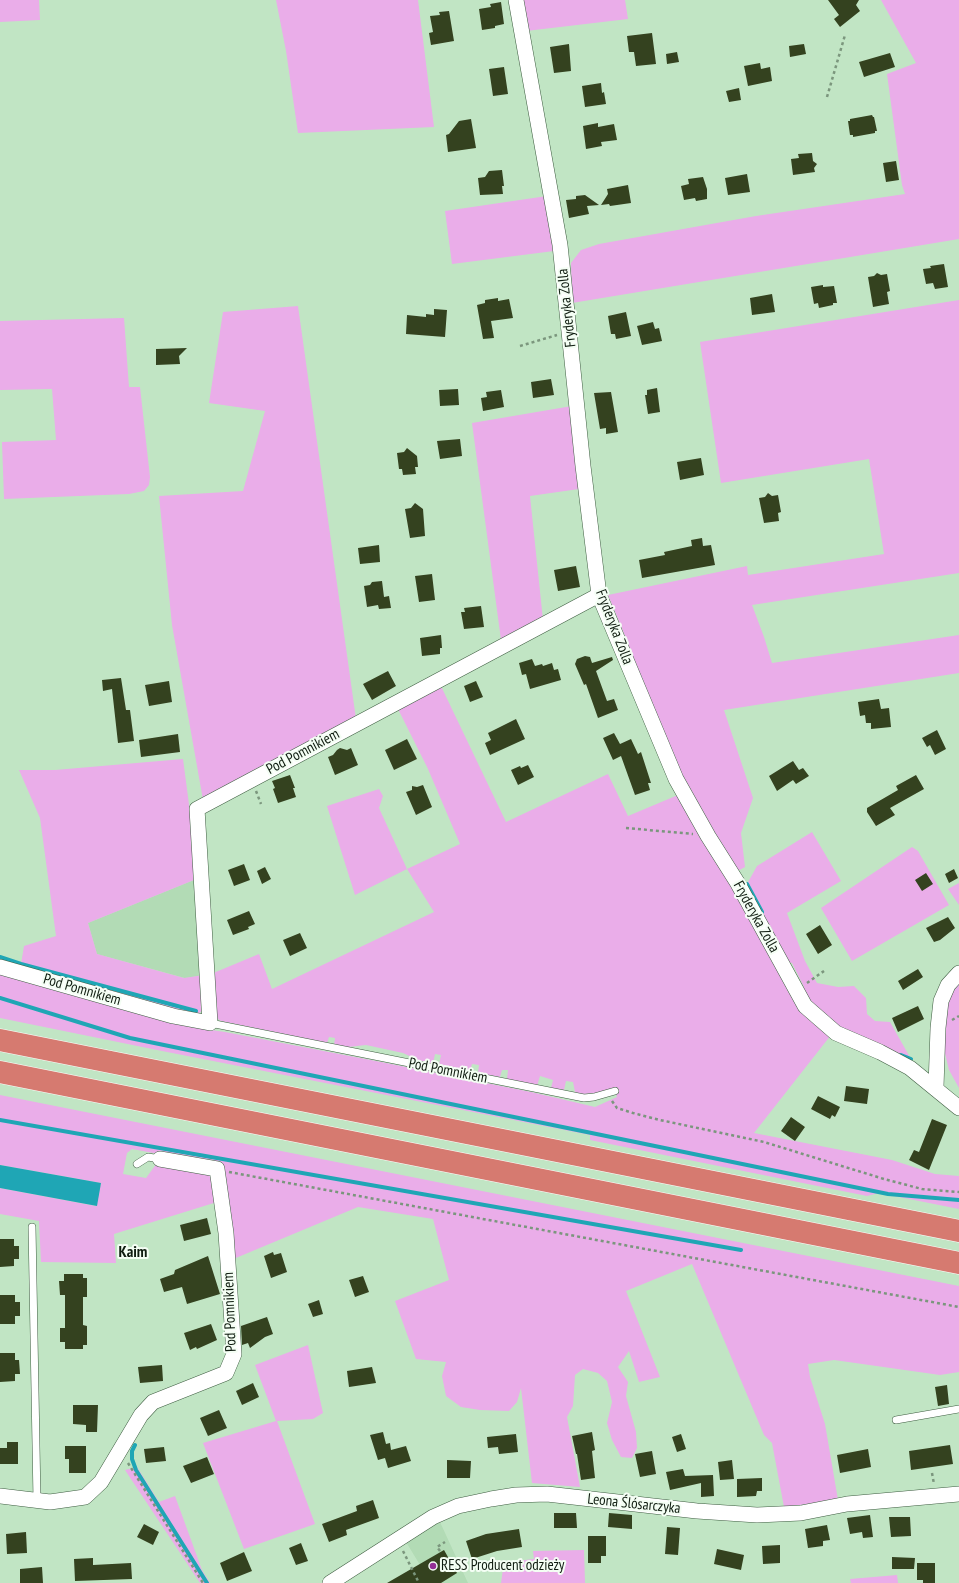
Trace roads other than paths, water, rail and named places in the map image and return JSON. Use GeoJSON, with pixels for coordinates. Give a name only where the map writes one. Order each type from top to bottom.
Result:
{"type":"FeatureCollection","features":[{"type":"Feature","properties":{"kind":"highway"},"geometry":{"type":"LineString","coordinates":[[0,1040],[959,1231]]}},
{"type":"Feature","properties":{"kind":"highway"},"geometry":{"type":"LineString","coordinates":[[0,1072],[959,1263]]}},
{"type":"Feature","properties":{"kind":"street","name":"Fryderyka Zolla"},"geometry":{"type":"LineString","coordinates":[[516,0],[560,245],[583,466],[599,595],[676,779],[708,836],[737,882],[805,1006],[836,1033],[894,1058],[910,1068],[936,1087],[959,1108]]}},
{"type":"Feature","properties":{"kind":"street","name":"Pod Pomnikiem"},"geometry":{"type":"LineString","coordinates":[[0,967],[173,1016],[210,1024],[197,809],[599,595]]}},
{"type":"Feature","properties":{"kind":"street"},"geometry":{"type":"LineString","coordinates":[[936,1087],[938,1028],[941,1001],[948,985],[959,973]]}},
{"type":"Feature","properties":{"kind":"street","name":"Pod Pomnikiem"},"geometry":{"type":"LineString","coordinates":[[0,1496],[50,1502],[85,1497],[102,1482],[141,1414],[153,1402],[226,1374],[234,1354],[226,1233],[217,1169],[160,1159]]}},
{"type":"Feature","properties":{"kind":"street","name":"Leona Ślósarczyka"},"geometry":{"type":"LineString","coordinates":[[330,1583],[433,1517],[458,1506],[510,1496],[547,1494],[697,1511],[757,1515],[801,1512],[847,1504],[959,1494]]}},
{"type":"Feature","properties":{"kind":"lane","name":"Pod Pomnikiem"},"geometry":{"type":"LineString","coordinates":[[210,1024],[580,1097],[594,1097],[611,1092]]}},
{"type":"Feature","properties":{"kind":"lane"},"geometry":{"type":"LineString","coordinates":[[137,1164],[148,1157],[160,1159]]}},
{"type":"Feature","properties":{"kind":"lane"},"geometry":{"type":"LineString","coordinates":[[32,1227],[37,1500]]}},
{"type":"Feature","properties":{"kind":"lane"},"geometry":{"type":"LineString","coordinates":[[896,1420],[959,1409]]}},
{"type":"Feature","properties":{"kind":"water"},"geometry":{"type":"Polygon","coordinates":[[[0,1165],[101,1183],[97,1206],[0,1188],[0,1165]]]}},
{"type":"Feature","properties":{"kind":"waterway"},"geometry":{"type":"LineString","coordinates":[[747,884],[762,912]]}},
{"type":"Feature","properties":{"kind":"waterway"},"geometry":{"type":"LineString","coordinates":[[0,957],[196,1011]]}},
{"type":"Feature","properties":{"kind":"waterway"},"geometry":{"type":"LineString","coordinates":[[0,998],[130,1038],[888,1194],[959,1200]]}},
{"type":"Feature","properties":{"kind":"waterway"},"geometry":{"type":"LineString","coordinates":[[901,1055],[911,1059]]}},
{"type":"Feature","properties":{"kind":"waterway"},"geometry":{"type":"LineString","coordinates":[[0,1120],[741,1250]]}},
{"type":"Feature","properties":{"kind":"waterway"},"geometry":{"type":"LineString","coordinates":[[135,1445],[132,1451],[132,1459],[136,1470],[207,1583]]}},
{"type":"Feature","properties":{"kind":"place","name":"RESS Producent odzieży"},"geometry":{"type":"Point","coordinates":[433,1566]}},
{"type":"Feature","properties":{"kind":"district","name":"Kaim"},"geometry":{"type":"Point","coordinates":[133,1252]}}]}
